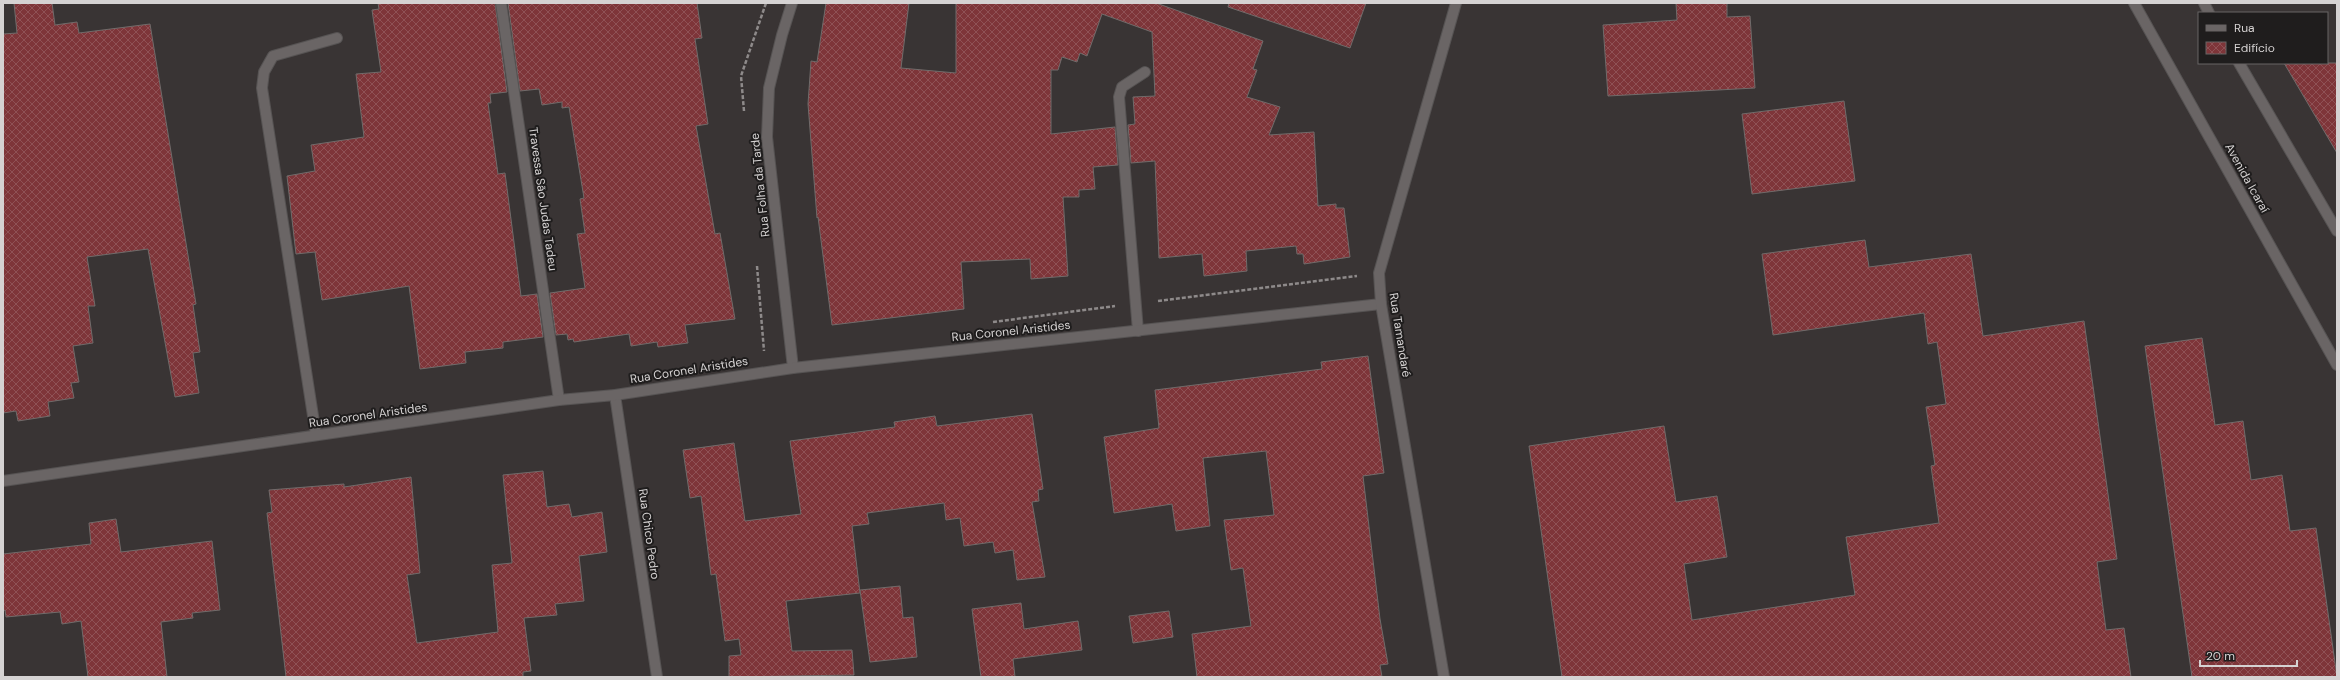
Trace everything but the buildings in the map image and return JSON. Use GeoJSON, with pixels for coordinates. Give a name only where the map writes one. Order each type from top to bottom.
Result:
{"type":"FeatureCollection","features":[{"type":"Feature","properties":{"kind":"street","name":"Travessa São Judas Tadeu"},"geometry":{"type":"LineString","coordinates":[[502,3],[559,400]]}},
{"type":"Feature","properties":{"kind":"street","name":"Rua Folha da Tarde"},"geometry":{"type":"LineString","coordinates":[[792,3],[782,35],[769,88],[767,137],[793,368]]}},
{"type":"Feature","properties":{"kind":"street","name":"Rua Tamandaré"},"geometry":{"type":"LineString","coordinates":[[1444,677],[1381,304],[1379,273],[1456,3]]}},
{"type":"Feature","properties":{"kind":"street","name":"Avenida Icaraí"},"geometry":{"type":"LineString","coordinates":[[2134,3],[2337,365]]}},
{"type":"Feature","properties":{"kind":"street"},"geometry":{"type":"LineString","coordinates":[[2204,3],[2208,12]]}},
{"type":"Feature","properties":{"kind":"street"},"geometry":{"type":"LineString","coordinates":[[316,435],[262,88],[264,72],[273,56],[337,38]]}},
{"type":"Feature","properties":{"kind":"street"},"geometry":{"type":"LineString","coordinates":[[2240,64],[2337,231]]}},
{"type":"Feature","properties":{"kind":"street"},"geometry":{"type":"LineString","coordinates":[[1138,331],[1119,97],[1122,87],[1145,72]]}},
{"type":"Feature","properties":{"kind":"street","name":"Rua Coronel Aristides"},"geometry":{"type":"LineString","coordinates":[[3,481],[559,400],[615,395],[793,368],[1381,304]]}},
{"type":"Feature","properties":{"kind":"street","name":"Rua Chico Pedro"},"geometry":{"type":"LineString","coordinates":[[615,395],[657,677]]}},
{"type":"Feature","properties":{"kind":"path"},"geometry":{"type":"LineString","coordinates":[[988,322],[1379,273]]}}]}
